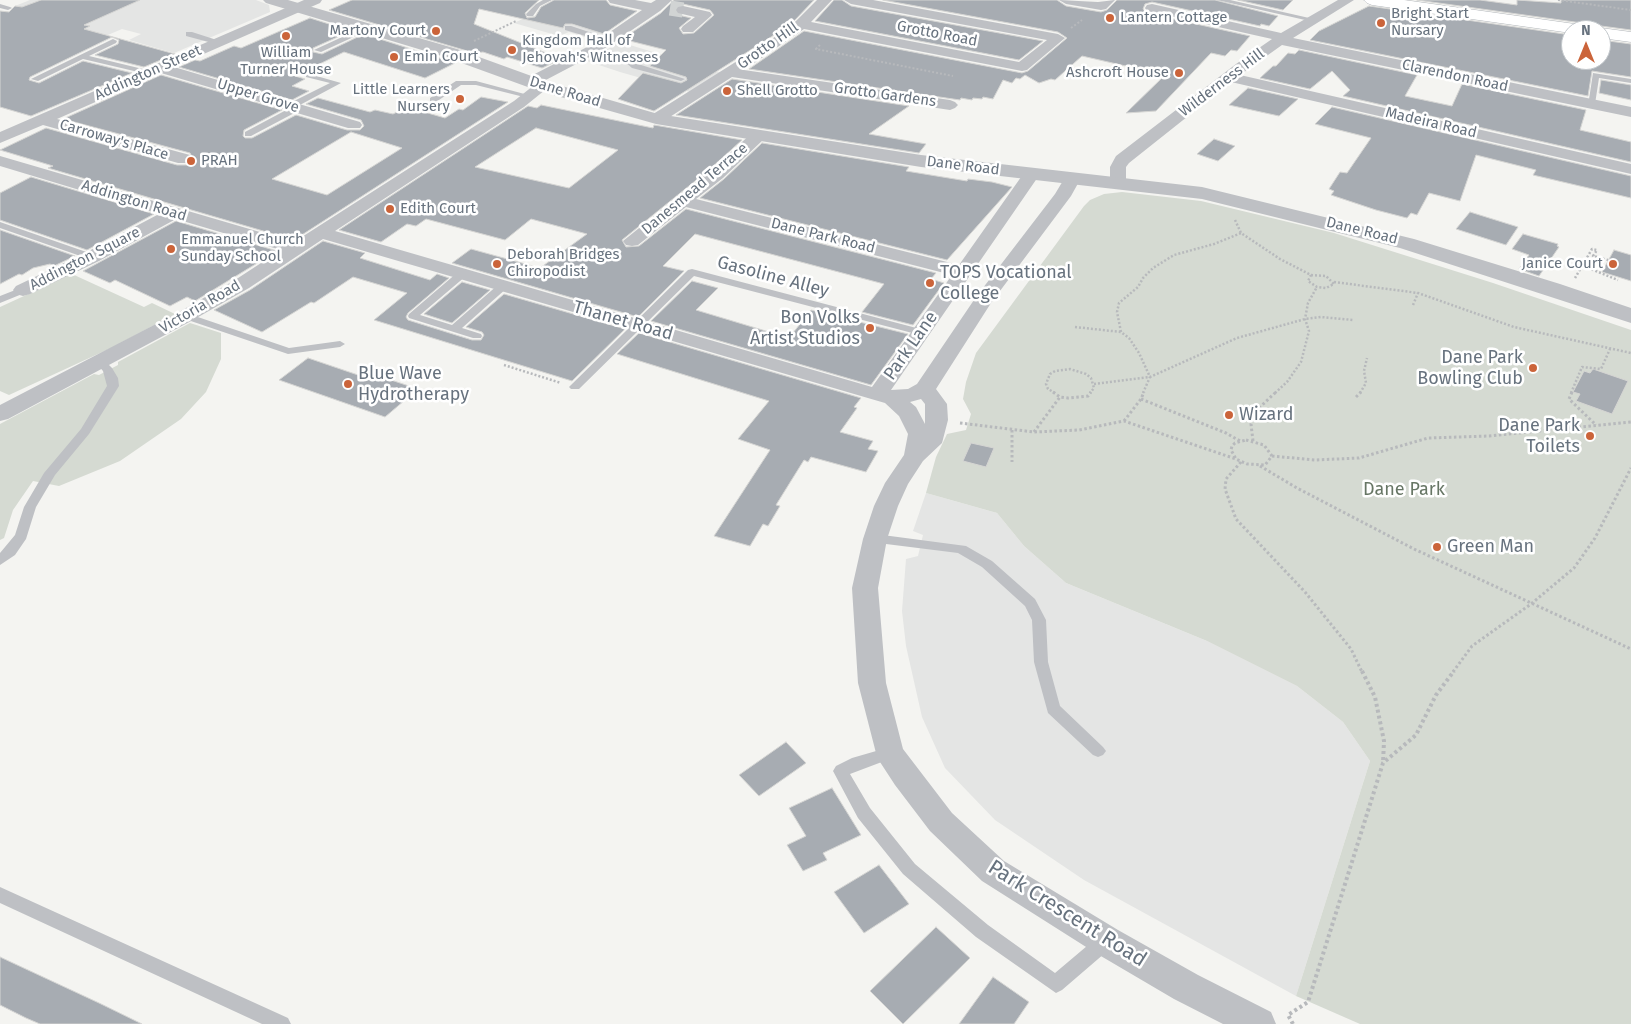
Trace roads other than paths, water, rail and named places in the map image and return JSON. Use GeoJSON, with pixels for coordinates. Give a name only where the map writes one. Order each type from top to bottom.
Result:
{"type":"FeatureCollection","features":[{"type":"Feature","properties":{"kind":"main road"},"geometry":{"type":"LineString","coordinates":[[1372,0],[1561,27]]}},
{"type":"Feature","properties":{"kind":"main road"},"geometry":{"type":"LineString","coordinates":[[1611,34],[1631,37]]}},
{"type":"Feature","properties":{"kind":"street","name":"Dane Road"},"geometry":{"type":"LineString","coordinates":[[271,0],[451,53],[533,88],[656,119],[921,160],[1202,193],[1407,243],[1558,290],[1631,316]]}},
{"type":"Feature","properties":{"kind":"street","name":"Addington Street"},"geometry":{"type":"LineString","coordinates":[[0,138],[315,0]]}},
{"type":"Feature","properties":{"kind":"street"},"geometry":{"type":"LineString","coordinates":[[615,0],[666,6],[705,14],[688,29]]}},
{"type":"Feature","properties":{"kind":"street","name":"Grotto Hill"},"geometry":{"type":"LineString","coordinates":[[656,119],[801,24],[825,0]]}},
{"type":"Feature","properties":{"kind":"street","name":"Grotto Road"},"geometry":{"type":"LineString","coordinates":[[801,24],[1022,66],[1058,38],[851,0]]}},
{"type":"Feature","properties":{"kind":"street"},"geometry":{"type":"LineString","coordinates":[[1066,0],[1104,3]]}},
{"type":"Feature","properties":{"kind":"street","name":"Wilderness Hill"},"geometry":{"type":"LineString","coordinates":[[1118,182],[1118,167],[1122,160],[1282,39],[1347,0]]}},
{"type":"Feature","properties":{"kind":"street","name":"Victoria Road"},"geometry":{"type":"LineString","coordinates":[[0,414],[186,316],[242,284],[321,233],[533,88],[666,6]]}},
{"type":"Feature","properties":{"kind":"street","name":"Clarendon Road"},"geometry":{"type":"LineString","coordinates":[[1152,8],[1176,19],[1282,39],[1631,112]]}},
{"type":"Feature","properties":{"kind":"street","name":"Upper Grove"},"geometry":{"type":"LineString","coordinates":[[155,70],[354,125]]}},
{"type":"Feature","properties":{"kind":"street","name":"Grotto Gardens"},"geometry":{"type":"LineString","coordinates":[[730,72],[950,105]]}},
{"type":"Feature","properties":{"kind":"street","name":"Madeira Road"},"geometry":{"type":"LineString","coordinates":[[1230,77],[1631,168]]}},
{"type":"Feature","properties":{"kind":"street","name":"Carroway's Place"},"geometry":{"type":"LineString","coordinates":[[43,120],[184,159]]}},
{"type":"Feature","properties":{"kind":"street"},"geometry":{"type":"LineString","coordinates":[[0,122],[20,130]]}},
{"type":"Feature","properties":{"kind":"street","name":"Danesmead Terrace"},"geometry":{"type":"LineString","coordinates":[[632,241],[737,157],[758,136]]}},
{"type":"Feature","properties":{"kind":"street","name":"Addington Road"},"geometry":{"type":"LineString","coordinates":[[0,161],[297,249]]}},
{"type":"Feature","properties":{"kind":"street","name":"Park Lane"},"geometry":{"type":"LineString","coordinates":[[884,396],[920,332],[1032,174]]}},
{"type":"Feature","properties":{"kind":"street"},"geometry":{"type":"LineString","coordinates":[[925,389],[983,302],[1062,196],[1073,178]]}},
{"type":"Feature","properties":{"kind":"street","name":"Dane Park Road"},"geometry":{"type":"LineString","coordinates":[[684,200],[962,272]]}},
{"type":"Feature","properties":{"kind":"street","name":"Addington Square"},"geometry":{"type":"LineString","coordinates":[[23,290],[92,257],[173,213]]}},
{"type":"Feature","properties":{"kind":"street","name":"Thanet Road"},"geometry":{"type":"LineString","coordinates":[[321,233],[884,396],[912,396],[925,389]]}},
{"type":"Feature","properties":{"kind":"street","name":"Park Crescent Road"},"geometry":{"type":"LineString","coordinates":[[925,389],[936,404],[937,420],[931,443],[915,456],[897,483],[886,506],[875,539],[865,588],[872,683],[890,753],[905,776],[941,822],[992,871],[1106,941],[1186,987],[1255,1023]]}},
{"type":"Feature","properties":{"kind":"street","name":"Park Crescent Road"},"geometry":{"type":"LineString","coordinates":[[884,396],[908,412],[916,427],[919,434],[915,456]]}},
{"type":"Feature","properties":{"kind":"lane"},"geometry":{"type":"LineString","coordinates":[[530,14],[538,5],[549,0]]}},
{"type":"Feature","properties":{"kind":"lane"},"geometry":{"type":"LineString","coordinates":[[1220,0],[1314,20]]}},
{"type":"Feature","properties":{"kind":"lane"},"geometry":{"type":"LineString","coordinates":[[0,6],[8,8]]}},
{"type":"Feature","properties":{"kind":"lane"},"geometry":{"type":"LineString","coordinates":[[318,50],[369,28]]}},
{"type":"Feature","properties":{"kind":"lane"},"geometry":{"type":"LineString","coordinates":[[568,28],[609,40]]}},
{"type":"Feature","properties":{"kind":"lane"},"geometry":{"type":"LineString","coordinates":[[189,34],[219,42]]}},
{"type":"Feature","properties":{"kind":"lane"},"geometry":{"type":"LineString","coordinates":[[35,79],[113,41]]}},
{"type":"Feature","properties":{"kind":"lane"},"geometry":{"type":"LineString","coordinates":[[596,48],[626,56],[635,66],[681,79]]}},
{"type":"Feature","properties":{"kind":"lane"},"geometry":{"type":"LineString","coordinates":[[82,56],[155,70]]}},
{"type":"Feature","properties":{"kind":"lane"},"geometry":{"type":"LineString","coordinates":[[248,134],[337,83],[309,75]]}},
{"type":"Feature","properties":{"kind":"lane"},"geometry":{"type":"LineString","coordinates":[[1591,104],[1596,75],[1631,81]]}},
{"type":"Feature","properties":{"kind":"lane"},"geometry":{"type":"LineString","coordinates":[[433,100],[459,83],[533,88]]}},
{"type":"Feature","properties":{"kind":"lane"},"geometry":{"type":"LineString","coordinates":[[0,225],[92,257]]}},
{"type":"Feature","properties":{"kind":"lane","name":"Gasoline Alley"},"geometry":{"type":"LineString","coordinates":[[637,325],[692,272],[920,332]]}},
{"type":"Feature","properties":{"kind":"lane"},"geometry":{"type":"LineString","coordinates":[[462,274],[413,316],[477,336]]}},
{"type":"Feature","properties":{"kind":"lane"},"geometry":{"type":"LineString","coordinates":[[454,329],[503,286]]}},
{"type":"Feature","properties":{"kind":"lane"},"geometry":{"type":"LineString","coordinates":[[0,300],[23,290]]}},
{"type":"Feature","properties":{"kind":"lane"},"geometry":{"type":"LineString","coordinates":[[186,316],[288,351],[340,344]]}},
{"type":"Feature","properties":{"kind":"lane"},"geometry":{"type":"LineString","coordinates":[[575,387],[637,325]]}},
{"type":"Feature","properties":{"kind":"lane"},"geometry":{"type":"LineString","coordinates":[[0,560],[10,552],[22,536],[30,507],[50,473],[68,449],[85,431],[113,386],[108,370],[100,362]]}},
{"type":"Feature","properties":{"kind":"lane"},"geometry":{"type":"LineString","coordinates":[[875,539],[961,549],[987,564],[1030,602],[1039,620],[1041,662],[1053,709],[1098,751]]}},
{"type":"Feature","properties":{"kind":"lane"},"geometry":{"type":"LineString","coordinates":[[890,753],[857,763],[842,771],[864,813],[909,869],[982,931],[1056,984],[1106,941]]}},
{"type":"Feature","properties":{"kind":"lane"},"geometry":{"type":"LineString","coordinates":[[0,895],[282,1024]]}},
{"type":"Feature","properties":{"kind":"tunnel"},"geometry":{"type":"LineString","coordinates":[[670,8],[683,10]]}},
{"type":"Feature","properties":{"kind":"place","name":"Lantern Cottage"},"geometry":{"type":"Point","coordinates":[1110,18]}},
{"type":"Feature","properties":{"kind":"place","name":"Bright Start Nursary"},"geometry":{"type":"Point","coordinates":[1381,23]}},
{"type":"Feature","properties":{"kind":"place","name":"Martony Court"},"geometry":{"type":"Point","coordinates":[436,31]}},
{"type":"Feature","properties":{"kind":"place","name":"William Turner House"},"geometry":{"type":"Point","coordinates":[286,36]}},
{"type":"Feature","properties":{"kind":"place","name":"Kingdom Hall of Jehovah's Witnesses"},"geometry":{"type":"Point","coordinates":[512,50]}},
{"type":"Feature","properties":{"kind":"place","name":"Emin Court"},"geometry":{"type":"Point","coordinates":[394,57]}},
{"type":"Feature","properties":{"kind":"place","name":"Ashcroft House"},"geometry":{"type":"Point","coordinates":[1179,73]}},
{"type":"Feature","properties":{"kind":"place","name":"Shell Grotto"},"geometry":{"type":"Point","coordinates":[727,91]}},
{"type":"Feature","properties":{"kind":"place","name":"Little Learners Nursery"},"geometry":{"type":"Point","coordinates":[460,99]}},
{"type":"Feature","properties":{"kind":"place","name":"PRAH"},"geometry":{"type":"Point","coordinates":[191,161]}},
{"type":"Feature","properties":{"kind":"place","name":"Edith Court"},"geometry":{"type":"Point","coordinates":[390,209]}},
{"type":"Feature","properties":{"kind":"place","name":"Emmanuel Church Sunday School"},"geometry":{"type":"Point","coordinates":[171,249]}},
{"type":"Feature","properties":{"kind":"place","name":"Deborah Bridges Chiropodist"},"geometry":{"type":"Point","coordinates":[497,264]}},
{"type":"Feature","properties":{"kind":"place","name":"Janice Court"},"geometry":{"type":"Point","coordinates":[1613,264]}},
{"type":"Feature","properties":{"kind":"place","name":"TOPS Vocational College"},"geometry":{"type":"Point","coordinates":[930,283]}},
{"type":"Feature","properties":{"kind":"place","name":"Bon Volks Artist Studios"},"geometry":{"type":"Point","coordinates":[870,328]}},
{"type":"Feature","properties":{"kind":"place","name":"Dane Park Bowling Club"},"geometry":{"type":"Point","coordinates":[1533,368]}},
{"type":"Feature","properties":{"kind":"place","name":"Blue Wave Hydrotherapy"},"geometry":{"type":"Point","coordinates":[348,384]}},
{"type":"Feature","properties":{"kind":"place","name":"Wizard"},"geometry":{"type":"Point","coordinates":[1229,415]}},
{"type":"Feature","properties":{"kind":"place","name":"Dane Park Toilets"},"geometry":{"type":"Point","coordinates":[1590,436]}},
{"type":"Feature","properties":{"kind":"place","name":"Green Man"},"geometry":{"type":"Point","coordinates":[1437,547]}},
{"type":"Feature","properties":{"kind":"park label","name":"Dane Park"},"geometry":{"type":"Point","coordinates":[1404,490]}}]}
